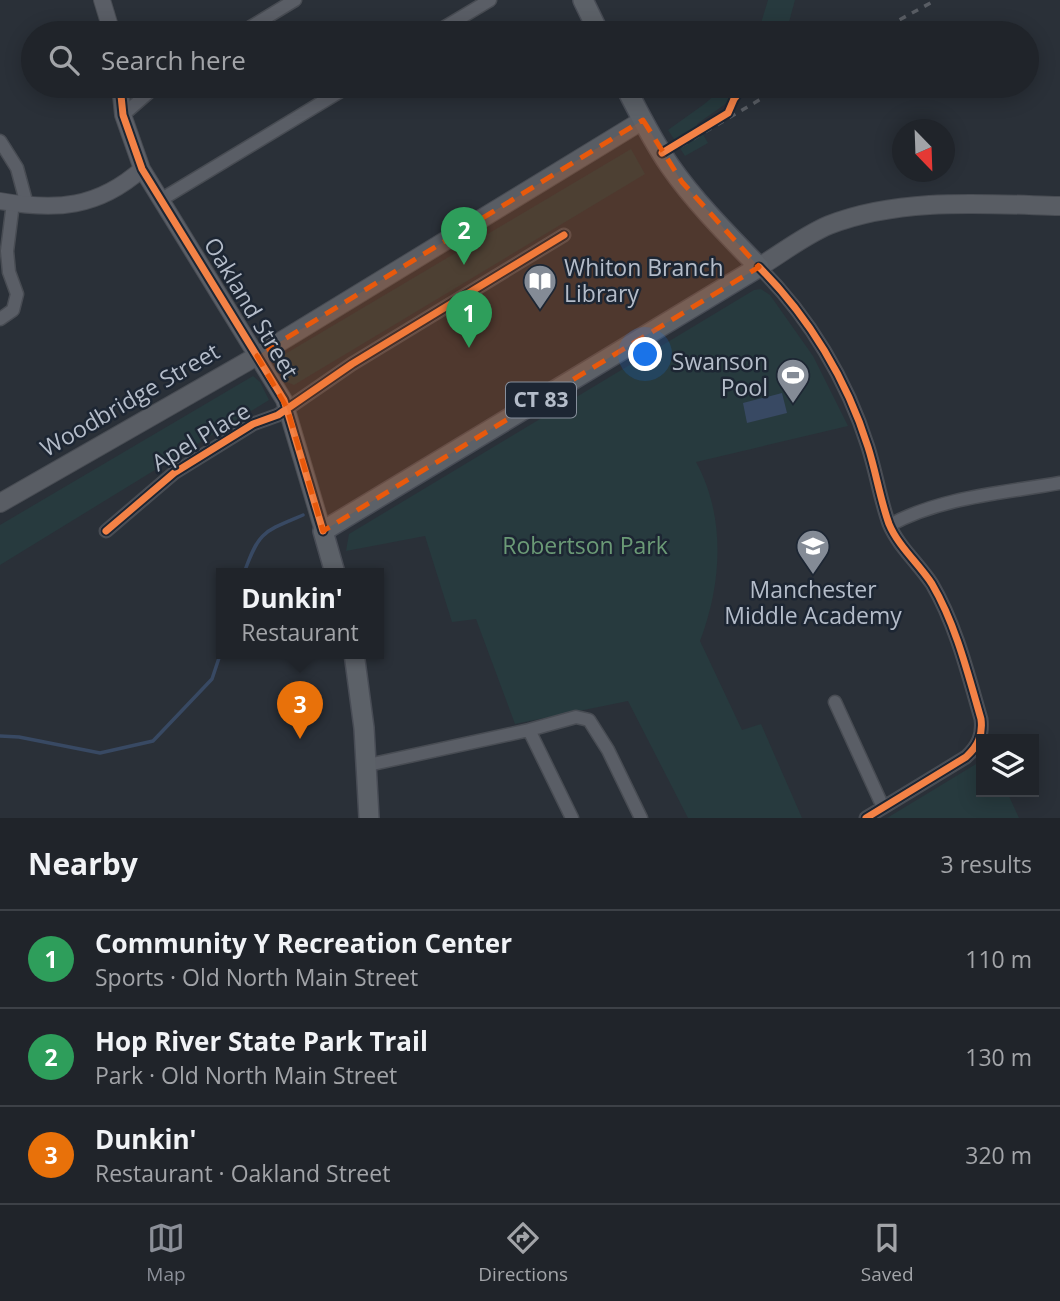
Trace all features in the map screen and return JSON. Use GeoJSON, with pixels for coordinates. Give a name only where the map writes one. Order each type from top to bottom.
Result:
{"type":"FeatureCollection","features":[{"type":"Feature","properties":{"kind":"main road"},"geometry":{"type":"LineString","coordinates":[[583,0],[593,21]]}},
{"type":"Feature","properties":{"kind":"main road"},"geometry":{"type":"LineString","coordinates":[[631,98],[682,183],[759,267],[826,226],[864,213],[979,204],[1060,206]]}},
{"type":"Feature","properties":{"kind":"main road","name":"Woodbridge Street"},"geometry":{"type":"LineString","coordinates":[[0,503],[257,356],[643,120]]}},
{"type":"Feature","properties":{"kind":"main road","name":"CT 83"},"geometry":{"type":"LineString","coordinates":[[323,531],[759,267]]}},
{"type":"Feature","properties":{"kind":"main road","name":"Oakland Street"},"geometry":{"type":"LineString","coordinates":[[323,531],[334,568]]}},
{"type":"Feature","properties":{"kind":"main road"},"geometry":{"type":"LineString","coordinates":[[355,659],[368,765],[369,818]]}},
{"type":"Feature","properties":{"kind":"street"},"geometry":{"type":"LineString","coordinates":[[102,0],[108,21]]}},
{"type":"Feature","properties":{"kind":"street"},"geometry":{"type":"LineString","coordinates":[[261,21],[295,0]]}},
{"type":"Feature","properties":{"kind":"street"},"geometry":{"type":"LineString","coordinates":[[455,21],[490,0]]}},
{"type":"Feature","properties":{"kind":"street","name":"Oakland Street"},"geometry":{"type":"LineString","coordinates":[[121,98],[123,115],[142,169],[287,408],[323,531]]}},
{"type":"Feature","properties":{"kind":"street"},"geometry":{"type":"LineString","coordinates":[[123,115],[142,98]]}},
{"type":"Feature","properties":{"kind":"street"},"geometry":{"type":"LineString","coordinates":[[162,200],[329,98]]}},
{"type":"Feature","properties":{"kind":"street"},"geometry":{"type":"LineString","coordinates":[[0,141],[17,168],[7,251],[9,272],[18,294],[13,310],[0,319]]}},
{"type":"Feature","properties":{"kind":"street"},"geometry":{"type":"LineString","coordinates":[[14,203],[64,206],[82,204],[130,180],[142,169]]}},
{"type":"Feature","properties":{"kind":"street","name":"Apel Place"},"geometry":{"type":"LineString","coordinates":[[106,531],[167,477],[253,425],[278,415],[352,364],[564,235]]}},
{"type":"Feature","properties":{"kind":"street"},"geometry":{"type":"LineString","coordinates":[[759,267],[804,320],[845,390],[868,446],[890,525],[932,584],[948,618],[981,719],[982,730],[975,749],[966,757],[866,818]]}},
{"type":"Feature","properties":{"kind":"street"},"geometry":{"type":"LineString","coordinates":[[890,525],[912,513],[956,501],[1060,483]]}},
{"type":"Feature","properties":{"kind":"street"},"geometry":{"type":"LineString","coordinates":[[835,702],[883,807]]}},
{"type":"Feature","properties":{"kind":"street"},"geometry":{"type":"LineString","coordinates":[[368,765],[576,717],[589,720],[608,750],[641,818]]}},
{"type":"Feature","properties":{"kind":"street"},"geometry":{"type":"LineString","coordinates":[[528,730],[572,818]]}},
{"type":"Feature","properties":{"kind":"highlighted area"},"geometry":{"type":"Polygon","coordinates":[[[643,120],[682,182],[759,267],[323,531],[287,408],[257,356],[643,120]]]}},
{"type":"Feature","properties":{"kind":"green space"},"geometry":{"type":"Polygon","coordinates":[[[768,0],[795,0],[789,21],[762,21],[768,0]]]}},
{"type":"Feature","properties":{"kind":"green space"},"geometry":{"type":"Polygon","coordinates":[[[711,98],[734,98],[697,124],[708,143],[685,156],[668,130],[711,98]]]}},
{"type":"Feature","properties":{"kind":"green space"},"geometry":{"type":"Polygon","coordinates":[[[631,149],[645,174],[294,385],[287,382],[276,365],[280,357],[631,149]]]}},
{"type":"Feature","properties":{"kind":"green space","name":"Robertson Park"},"geometry":{"type":"Polygon","coordinates":[[[761,289],[770,295],[813,356],[848,426],[696,462],[712,505],[718,550],[713,596],[700,641],[742,730],[761,724],[802,818],[688,818],[628,701],[515,724],[476,619],[452,622],[425,536],[346,551],[349,534],[754,290],[761,289]]]}},
{"type":"Feature","properties":{"kind":"green space"},"geometry":{"type":"Polygon","coordinates":[[[253,376],[260,382],[269,400],[0,565],[0,525],[253,376]]]}},
{"type":"Feature","properties":{"kind":"green space"},"geometry":{"type":"Polygon","coordinates":[[[976,764],[976,797],[1009,797],[1019,818],[887,818],[976,764]]]}},
{"type":"Feature","properties":{"kind":"water"},"geometry":{"type":"Polygon","coordinates":[[[782,393],[787,413],[747,423],[743,403],[782,393]]]}},
{"type":"Feature","properties":{"kind":"waterway"},"geometry":{"type":"LineString","coordinates":[[246,568],[254,549],[264,535],[303,515]]}},
{"type":"Feature","properties":{"kind":"waterway"},"geometry":{"type":"LineString","coordinates":[[0,736],[19,737],[100,753],[153,741],[212,679],[219,659]]}},
{"type":"Feature","properties":{"kind":"railway"},"geometry":{"type":"LineString","coordinates":[[897,21],[936,0]]}},
{"type":"Feature","properties":{"kind":"railway"},"geometry":{"type":"LineString","coordinates":[[681,146],[763,98]]}},
{"type":"Feature","properties":{"kind":"cycle path"},"geometry":{"type":"LineString","coordinates":[[121,98],[123,115],[142,169],[284,400],[323,531]]}},
{"type":"Feature","properties":{"kind":"cycle path"},"geometry":{"type":"LineString","coordinates":[[662,153],[728,113],[735,98]]}},
{"type":"Feature","properties":{"kind":"cycle path"},"geometry":{"type":"LineString","coordinates":[[106,531],[174,473],[253,424],[278,415],[352,364],[564,235]]}},
{"type":"Feature","properties":{"kind":"cycle path"},"geometry":{"type":"LineString","coordinates":[[759,267],[810,328],[849,398],[868,447],[889,524],[932,584],[948,616],[981,719],[979,740],[966,757],[866,818]]}},
{"type":"Feature","properties":{"kind":"place","name":"Hop River State Park Trail"},"geometry":{"type":"Point","coordinates":[464,265]}},
{"type":"Feature","properties":{"kind":"place","name":"Whiton Branch Library"},"geometry":{"type":"Point","coordinates":[540,311]}},
{"type":"Feature","properties":{"kind":"place","name":"Community Y Recreation Center"},"geometry":{"type":"Point","coordinates":[469,348]}},
{"type":"Feature","properties":{"kind":"place","name":"Swanson Pool"},"geometry":{"type":"Point","coordinates":[793,405]}},
{"type":"Feature","properties":{"kind":"place","name":"Manchester Middle Academy"},"geometry":{"type":"Point","coordinates":[813,576]}},
{"type":"Feature","properties":{"kind":"place","name":"Dunkin'"},"geometry":{"type":"Point","coordinates":[300,739]}}]}
